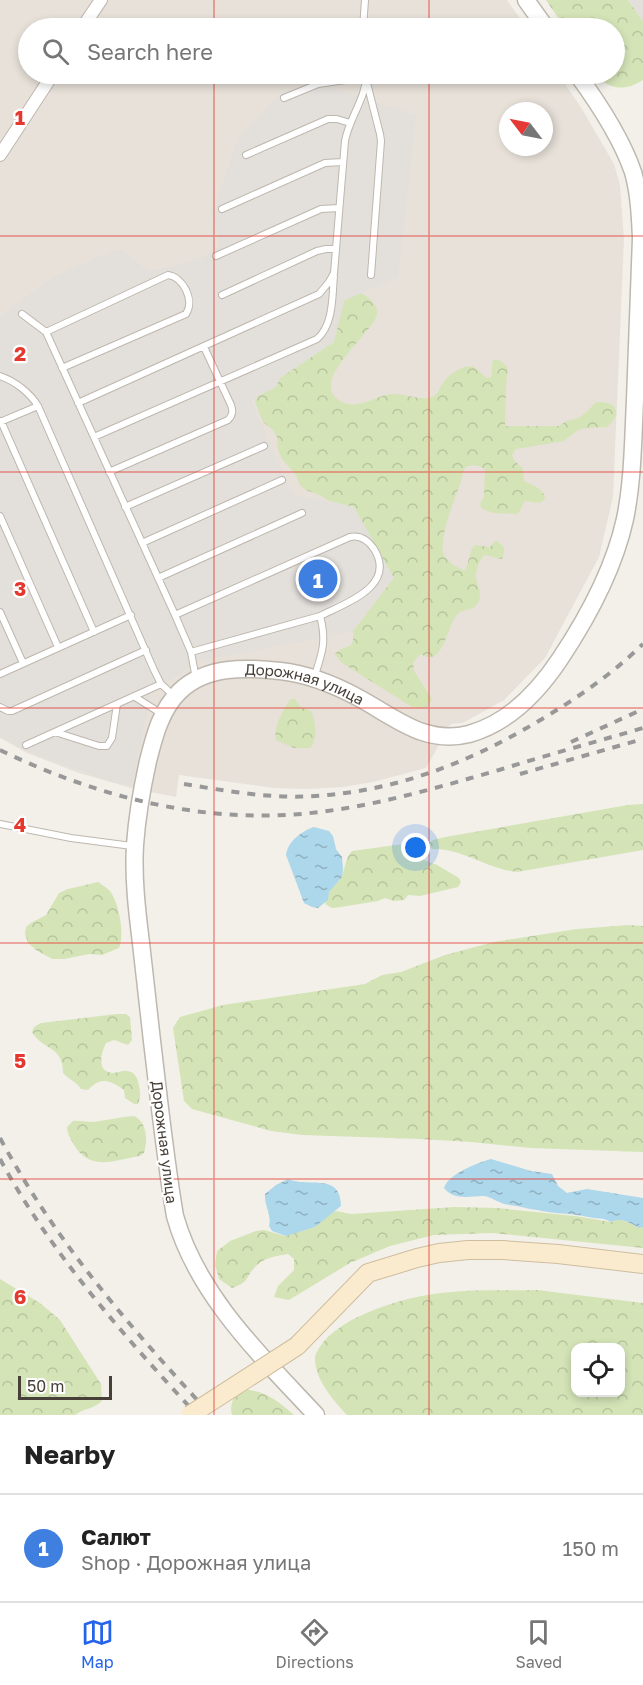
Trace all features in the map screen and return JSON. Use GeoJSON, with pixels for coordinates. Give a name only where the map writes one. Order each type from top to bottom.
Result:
{"type":"FeatureCollection","features":[{"type":"Feature","properties":{"kind":"main road"},"geometry":{"type":"LineString","coordinates":[[190,1415],[297,1346],[368,1273],[417,1258],[468,1250],[558,1254],[643,1264]]}},
{"type":"Feature","properties":{"kind":"street"},"geometry":{"type":"LineString","coordinates":[[89,18],[101,0]]}},
{"type":"Feature","properties":{"kind":"street"},"geometry":{"type":"LineString","coordinates":[[526,0],[539,18]]}},
{"type":"Feature","properties":{"kind":"street"},"geometry":{"type":"LineString","coordinates":[[0,155],[46,84]]}},
{"type":"Feature","properties":{"kind":"street","name":"Дорожная улица"},"geometry":{"type":"LineString","coordinates":[[316,1415],[272,1369],[218,1302],[193,1264],[175,1216],[154,1061],[136,892],[135,846],[145,774],[151,749],[164,715],[175,696],[196,680],[218,672],[246,668],[289,672],[314,678],[345,690],[401,723],[428,734],[452,737],[482,730],[514,711],[540,686],[565,650],[610,567],[637,473],[640,187],[614,132],[584,84]]}},
{"type":"Feature","properties":{"kind":"lane"},"geometry":{"type":"LineString","coordinates":[[364,18],[365,0]]}},
{"type":"Feature","properties":{"kind":"lane"},"geometry":{"type":"LineString","coordinates":[[284,99],[318,84]]}},
{"type":"Feature","properties":{"kind":"lane"},"geometry":{"type":"LineString","coordinates":[[94,437],[317,339],[322,334],[330,317],[345,141],[364,84]]}},
{"type":"Feature","properties":{"kind":"lane"},"geometry":{"type":"LineString","coordinates":[[368,84],[381,141],[372,275]]}},
{"type":"Feature","properties":{"kind":"lane"},"geometry":{"type":"LineString","coordinates":[[356,111],[361,105],[366,105],[375,112]]}},
{"type":"Feature","properties":{"kind":"lane"},"geometry":{"type":"LineString","coordinates":[[246,155],[328,119],[350,123]]}},
{"type":"Feature","properties":{"kind":"lane"},"geometry":{"type":"LineString","coordinates":[[222,209],[325,163],[343,162]]}},
{"type":"Feature","properties":{"kind":"lane"},"geometry":{"type":"LineString","coordinates":[[216,256],[321,209],[339,208]]}},
{"type":"Feature","properties":{"kind":"lane"},"geometry":{"type":"LineString","coordinates":[[222,295],[317,251],[336,249]]}},
{"type":"Feature","properties":{"kind":"lane"},"geometry":{"type":"LineString","coordinates":[[78,404],[319,294],[334,273]]}},
{"type":"Feature","properties":{"kind":"lane"},"geometry":{"type":"LineString","coordinates":[[46,332],[168,275],[178,279],[189,300],[186,314],[62,368]]}},
{"type":"Feature","properties":{"kind":"lane"},"geometry":{"type":"LineString","coordinates":[[22,315],[46,332],[191,652],[196,680]]}},
{"type":"Feature","properties":{"kind":"lane"},"geometry":{"type":"LineString","coordinates":[[109,472],[228,420],[232,409],[204,347]]}},
{"type":"Feature","properties":{"kind":"lane"},"geometry":{"type":"LineString","coordinates":[[0,376],[26,392],[38,406],[161,684],[175,696]]}},
{"type":"Feature","properties":{"kind":"lane"},"geometry":{"type":"LineString","coordinates":[[38,406],[1,422],[94,632]]}},
{"type":"Feature","properties":{"kind":"lane"},"geometry":{"type":"LineString","coordinates":[[125,507],[264,446]]}},
{"type":"Feature","properties":{"kind":"lane"},"geometry":{"type":"LineString","coordinates":[[142,543],[282,480]]}},
{"type":"Feature","properties":{"kind":"lane"},"geometry":{"type":"LineString","coordinates":[[158,578],[302,513]]}},
{"type":"Feature","properties":{"kind":"lane"},"geometry":{"type":"LineString","coordinates":[[0,516],[58,647]]}},
{"type":"Feature","properties":{"kind":"lane"},"geometry":{"type":"LineString","coordinates":[[175,615],[350,537],[362,537],[368,541],[380,564],[374,584],[367,591],[321,616],[191,652]]}},
{"type":"Feature","properties":{"kind":"lane"},"geometry":{"type":"LineString","coordinates":[[0,612],[23,663]]}},
{"type":"Feature","properties":{"kind":"lane"},"geometry":{"type":"LineString","coordinates":[[0,674],[131,615]]}},
{"type":"Feature","properties":{"kind":"lane"},"geometry":{"type":"LineString","coordinates":[[314,678],[324,642],[321,616]]}},
{"type":"Feature","properties":{"kind":"lane"},"geometry":{"type":"LineString","coordinates":[[0,707],[12,711],[146,650]]}},
{"type":"Feature","properties":{"kind":"lane"},"geometry":{"type":"LineString","coordinates":[[26,745],[161,684]]}},
{"type":"Feature","properties":{"kind":"lane"},"geometry":{"type":"LineString","coordinates":[[135,696],[164,715]]}},
{"type":"Feature","properties":{"kind":"lane"},"geometry":{"type":"LineString","coordinates":[[55,732],[99,746],[107,746],[112,738],[117,704]]}},
{"type":"Feature","properties":{"kind":"lane"},"geometry":{"type":"LineString","coordinates":[[0,824],[71,838],[135,846]]}},
{"type":"Feature","properties":{"kind":"shaded area"},"geometry":{"type":"Polygon","coordinates":[[[0,0],[507,0],[520,18],[18,18],[18,84],[565,84],[614,164],[620,185],[624,239],[613,497],[599,557],[545,658],[504,700],[463,723],[451,724],[426,768],[373,782],[343,787],[274,788],[179,775],[176,797],[135,789],[79,773],[27,753],[0,738],[0,0]]]}},
{"type":"Feature","properties":{"kind":"shaded area"},"geometry":{"type":"Polygon","coordinates":[[[628,0],[643,0],[643,21],[628,0]]]}},
{"type":"Feature","properties":{"kind":"shaded area"},"geometry":{"type":"Polygon","coordinates":[[[304,84],[320,84],[416,115],[398,277],[344,301],[334,342],[280,378],[276,387],[251,400],[292,494],[354,507],[395,578],[353,631],[199,661],[151,693],[132,785],[111,782],[27,751],[0,737],[0,316],[52,278],[117,249],[124,251],[149,272],[202,258],[220,246],[212,214],[238,138],[280,94],[304,84]]]}},
{"type":"Feature","properties":{"kind":"green space"},"geometry":{"type":"Polygon","coordinates":[[[546,0],[628,0],[643,21],[643,80],[637,84],[618,88],[606,84],[625,84],[625,18],[558,18],[546,0]]]}},
{"type":"Feature","properties":{"kind":"green space"},"geometry":{"type":"Polygon","coordinates":[[[361,293],[374,304],[377,314],[344,358],[331,383],[333,394],[342,402],[361,404],[391,394],[432,397],[438,393],[448,377],[465,367],[473,367],[487,378],[491,377],[492,362],[495,360],[501,361],[508,368],[505,426],[560,426],[581,416],[596,402],[609,404],[616,409],[615,417],[607,427],[585,428],[578,430],[564,441],[516,449],[512,455],[523,469],[524,481],[540,490],[545,499],[540,503],[525,501],[518,514],[493,513],[481,508],[485,469],[474,465],[464,470],[445,530],[444,556],[453,565],[465,571],[475,545],[490,547],[497,541],[504,547],[504,553],[502,559],[484,555],[477,571],[476,579],[480,595],[477,604],[457,615],[435,656],[420,654],[413,663],[414,671],[432,699],[428,706],[421,708],[412,707],[341,662],[335,654],[351,645],[353,631],[394,578],[354,507],[329,501],[300,485],[296,475],[282,459],[278,450],[277,437],[273,430],[263,422],[255,402],[258,396],[276,387],[280,378],[334,342],[344,301],[361,293]]]}},
{"type":"Feature","properties":{"kind":"green space"},"geometry":{"type":"Polygon","coordinates":[[[291,699],[295,699],[301,707],[311,711],[313,715],[315,735],[310,748],[294,748],[276,740],[277,724],[291,699]]]}},
{"type":"Feature","properties":{"kind":"green space"},"geometry":{"type":"Polygon","coordinates":[[[643,804],[643,850],[517,872],[495,867],[454,852],[432,849],[428,844],[445,837],[643,804]]]}},
{"type":"Feature","properties":{"kind":"green space"},"geometry":{"type":"Polygon","coordinates":[[[411,843],[419,845],[424,860],[459,878],[461,882],[458,887],[420,896],[408,895],[404,900],[393,901],[385,898],[332,908],[325,904],[330,890],[342,876],[352,851],[411,843]]]}},
{"type":"Feature","properties":{"kind":"green space"},"geometry":{"type":"Polygon","coordinates":[[[98,882],[110,891],[116,903],[121,927],[119,948],[102,955],[89,954],[52,959],[28,943],[25,934],[26,927],[46,915],[59,893],[98,882]]]}},
{"type":"Feature","properties":{"kind":"green space"},"geometry":{"type":"Polygon","coordinates":[[[643,926],[643,1152],[531,1148],[420,1139],[302,1135],[271,1131],[192,1109],[184,1101],[173,1028],[180,1017],[223,1005],[365,984],[382,975],[401,972],[445,955],[494,942],[577,929],[643,926]]]}},
{"type":"Feature","properties":{"kind":"green space"},"geometry":{"type":"Polygon","coordinates":[[[126,1014],[130,1017],[132,1040],[128,1045],[114,1040],[106,1043],[101,1061],[102,1066],[108,1072],[126,1071],[134,1074],[140,1090],[138,1104],[125,1098],[124,1090],[110,1082],[101,1081],[88,1090],[81,1089],[63,1073],[60,1057],[36,1038],[32,1032],[34,1027],[41,1023],[126,1014]]]}},
{"type":"Feature","properties":{"kind":"green space"},"geometry":{"type":"Polygon","coordinates":[[[134,1116],[142,1122],[146,1137],[144,1153],[140,1156],[104,1162],[88,1159],[74,1145],[68,1132],[67,1127],[73,1121],[94,1122],[134,1116]]]}},
{"type":"Feature","properties":{"kind":"green space"},"geometry":{"type":"Polygon","coordinates":[[[455,1207],[497,1208],[611,1222],[617,1219],[639,1228],[643,1227],[643,1248],[492,1233],[434,1235],[390,1246],[350,1263],[289,1300],[274,1297],[278,1286],[294,1270],[294,1259],[288,1254],[263,1261],[256,1266],[245,1281],[232,1288],[219,1279],[215,1265],[217,1251],[230,1241],[264,1230],[285,1236],[315,1227],[330,1213],[336,1211],[351,1214],[455,1207]]]}},
{"type":"Feature","properties":{"kind":"green space"},"geometry":{"type":"Polygon","coordinates":[[[0,1279],[40,1303],[60,1320],[101,1384],[102,1401],[75,1415],[0,1415],[0,1279]]]}},
{"type":"Feature","properties":{"kind":"green space"},"geometry":{"type":"Polygon","coordinates":[[[537,1290],[643,1303],[643,1415],[347,1415],[330,1396],[318,1373],[315,1356],[328,1337],[341,1326],[374,1310],[409,1299],[441,1293],[537,1290]]]}},
{"type":"Feature","properties":{"kind":"green space"},"geometry":{"type":"Polygon","coordinates":[[[240,1389],[256,1391],[269,1396],[294,1415],[232,1415],[233,1401],[240,1389]]]}},
{"type":"Feature","properties":{"kind":"water"},"geometry":{"type":"Polygon","coordinates":[[[314,827],[329,831],[333,836],[336,849],[342,857],[343,869],[342,877],[329,892],[328,900],[318,908],[304,903],[286,855],[296,837],[314,827]]]}},
{"type":"Feature","properties":{"kind":"water"},"geometry":{"type":"Polygon","coordinates":[[[491,1159],[531,1171],[552,1174],[558,1186],[567,1193],[587,1189],[643,1198],[643,1227],[639,1228],[622,1220],[611,1222],[509,1205],[486,1196],[457,1196],[444,1188],[457,1174],[491,1159]]]}},
{"type":"Feature","properties":{"kind":"water"},"geometry":{"type":"Polygon","coordinates":[[[288,1179],[330,1185],[340,1195],[341,1206],[315,1227],[286,1236],[272,1231],[269,1226],[270,1218],[265,1194],[288,1179]]]}},
{"type":"Feature","properties":{"kind":"railway"},"geometry":{"type":"LineString","coordinates":[[184,784],[249,794],[299,797],[345,793],[403,781],[458,762],[511,737],[593,686],[643,644]]}},
{"type":"Feature","properties":{"kind":"railway"},"geometry":{"type":"LineString","coordinates":[[571,742],[643,709]]}},
{"type":"Feature","properties":{"kind":"railway"},"geometry":{"type":"LineString","coordinates":[[0,750],[68,779],[139,800],[212,813],[286,815],[340,809],[420,792],[643,728]]}},
{"type":"Feature","properties":{"kind":"railway"},"geometry":{"type":"LineString","coordinates":[[520,774],[643,739]]}},
{"type":"Feature","properties":{"kind":"railway"},"geometry":{"type":"LineString","coordinates":[[0,1138],[22,1177],[70,1249],[152,1350],[211,1415]]}},
{"type":"Feature","properties":{"kind":"railway"},"geometry":{"type":"LineString","coordinates":[[0,1159],[20,1194],[66,1261],[116,1325],[197,1415]]}},
{"type":"Feature","properties":{"kind":"place","name":"Салют"},"geometry":{"type":"Point","coordinates":[318,579]}}]}
